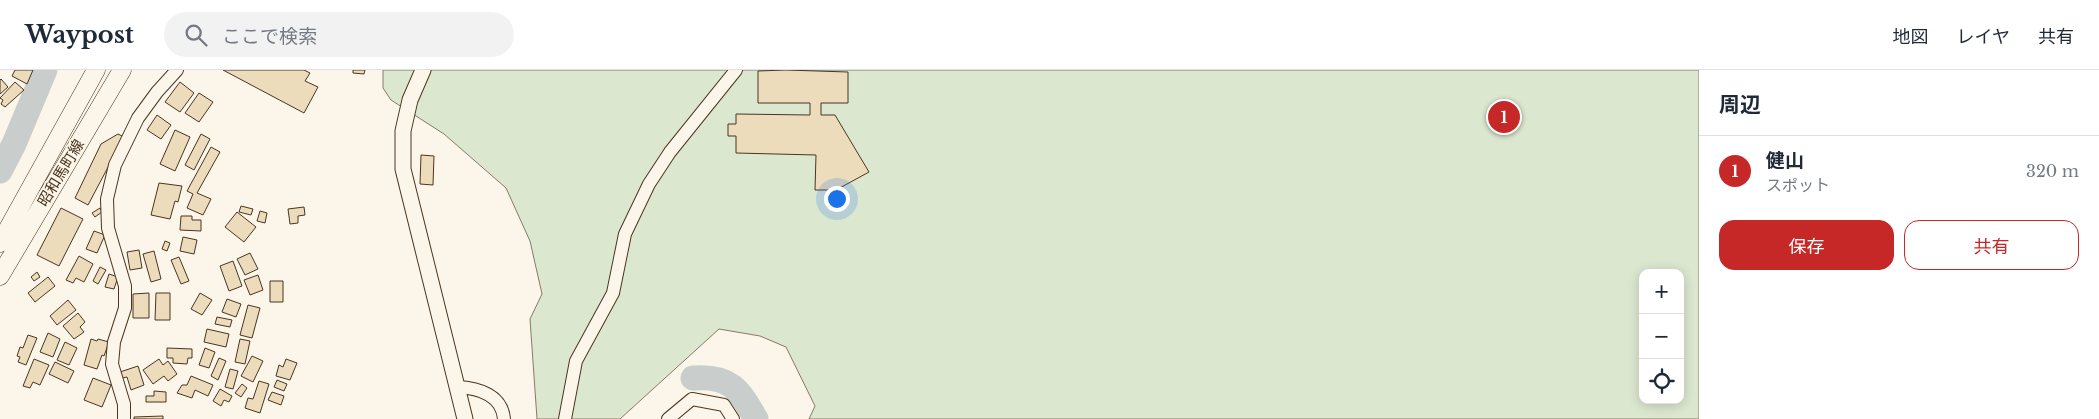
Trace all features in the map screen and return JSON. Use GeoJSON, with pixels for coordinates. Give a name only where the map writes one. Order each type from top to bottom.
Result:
{"type":"FeatureCollection","features":[{"type":"Feature","properties":{"kind":"main road","name":"昭和馬町線"},"geometry":{"type":"LineString","coordinates":[[0,243],[96,70]]}},
{"type":"Feature","properties":{"kind":"main road","name":"昭和馬町線"},"geometry":{"type":"LineString","coordinates":[[0,276],[122,70]]}},
{"type":"Feature","properties":{"kind":"street"},"geometry":{"type":"LineString","coordinates":[[124,419],[124,404],[112,364],[114,342],[125,308],[125,286],[108,228],[107,199],[115,165],[138,118],[157,92],[177,70]]}},
{"type":"Feature","properties":{"kind":"street"},"geometry":{"type":"LineString","coordinates":[[423,70],[410,100],[402,131],[403,169],[465,419]]}},
{"type":"Feature","properties":{"kind":"street"},"geometry":{"type":"LineString","coordinates":[[565,419],[576,361],[612,293],[625,234],[649,184],[670,152],[736,70]]}},
{"type":"Feature","properties":{"kind":"street"},"geometry":{"type":"LineString","coordinates":[[458,387],[471,388],[495,399],[503,408],[504,419]]}},
{"type":"Feature","properties":{"kind":"street"},"geometry":{"type":"LineString","coordinates":[[668,419],[692,398],[724,405],[733,419]]}},
{"type":"Feature","properties":{"kind":"green space"},"geometry":{"type":"Polygon","coordinates":[[[383,70],[1699,70],[1699,419],[809,419],[815,406],[786,347],[760,336],[719,329],[620,419],[537,419],[530,319],[542,294],[530,241],[506,188],[444,134],[391,100],[383,88],[383,70]]]}},
{"type":"Feature","properties":{"kind":"building"},"geometry":{"type":"Polygon","coordinates":[[[15,70],[33,70],[27,84],[12,76],[15,70]]]}},
{"type":"Feature","properties":{"kind":"building"},"geometry":{"type":"Polygon","coordinates":[[[223,70],[304,70],[310,73],[305,81],[318,87],[304,113],[223,70]]]}},
{"type":"Feature","properties":{"kind":"building"},"geometry":{"type":"Polygon","coordinates":[[[353,70],[365,70],[364,74],[353,73],[353,70]]]}},
{"type":"Feature","properties":{"kind":"building"},"geometry":{"type":"Polygon","coordinates":[[[758,71],[848,72],[848,103],[821,103],[821,115],[835,115],[869,172],[836,190],[815,190],[816,155],[736,153],[736,136],[728,136],[728,124],[736,124],[736,114],[810,115],[810,103],[758,103],[758,71]]]}},
{"type":"Feature","properties":{"kind":"building"},"geometry":{"type":"Polygon","coordinates":[[[0,80],[8,87],[0,94],[0,80]]]}},
{"type":"Feature","properties":{"kind":"building"},"geometry":{"type":"Polygon","coordinates":[[[15,82],[24,90],[5,107],[1,104],[3,100],[0,98],[15,82]]]}},
{"type":"Feature","properties":{"kind":"building"},"geometry":{"type":"Polygon","coordinates":[[[180,82],[194,93],[180,112],[165,102],[180,82]]]}},
{"type":"Feature","properties":{"kind":"building"},"geometry":{"type":"Polygon","coordinates":[[[199,93],[213,102],[199,122],[185,113],[199,93]]]}},
{"type":"Feature","properties":{"kind":"building"},"geometry":{"type":"Polygon","coordinates":[[[157,115],[171,125],[161,139],[147,130],[157,115]]]}},
{"type":"Feature","properties":{"kind":"building"},"geometry":{"type":"Polygon","coordinates":[[[175,130],[190,137],[175,171],[160,164],[175,130]]]}},
{"type":"Feature","properties":{"kind":"building"},"geometry":{"type":"Polygon","coordinates":[[[118,134],[124,137],[88,205],[75,198],[101,144],[118,134]]]}},
{"type":"Feature","properties":{"kind":"building"},"geometry":{"type":"Polygon","coordinates":[[[201,134],[210,139],[194,170],[185,165],[201,134]]]}},
{"type":"Feature","properties":{"kind":"building"},"geometry":{"type":"Polygon","coordinates":[[[211,147],[220,152],[197,193],[211,199],[203,215],[187,208],[193,194],[187,191],[211,147]]]}},
{"type":"Feature","properties":{"kind":"building"},"geometry":{"type":"Polygon","coordinates":[[[421,155],[434,156],[433,185],[420,184],[421,155]]]}},
{"type":"Feature","properties":{"kind":"building"},"geometry":{"type":"Polygon","coordinates":[[[159,183],[182,186],[178,202],[175,201],[170,219],[151,215],[159,183]]]}},
{"type":"Feature","properties":{"kind":"building"},"geometry":{"type":"Polygon","coordinates":[[[241,206],[253,209],[251,215],[239,212],[241,206]]]}},
{"type":"Feature","properties":{"kind":"building"},"geometry":{"type":"Polygon","coordinates":[[[304,207],[305,215],[298,216],[298,223],[290,224],[288,209],[304,207]]]}},
{"type":"Feature","properties":{"kind":"building"},"geometry":{"type":"Polygon","coordinates":[[[61,208],[83,219],[59,266],[37,255],[61,208]]]}},
{"type":"Feature","properties":{"kind":"building"},"geometry":{"type":"Polygon","coordinates":[[[100,208],[102,212],[95,217],[92,213],[100,208]]]}},
{"type":"Feature","properties":{"kind":"building"},"geometry":{"type":"Polygon","coordinates":[[[260,211],[267,213],[265,223],[257,221],[260,211]]]}},
{"type":"Feature","properties":{"kind":"building"},"geometry":{"type":"Polygon","coordinates":[[[237,212],[256,227],[244,242],[225,227],[237,212]]]}},
{"type":"Feature","properties":{"kind":"building"},"geometry":{"type":"Polygon","coordinates":[[[181,216],[192,216],[192,220],[201,220],[201,231],[180,230],[181,216]]]}},
{"type":"Feature","properties":{"kind":"building"},"geometry":{"type":"Polygon","coordinates":[[[94,231],[105,235],[97,253],[86,249],[94,231]]]}},
{"type":"Feature","properties":{"kind":"building"},"geometry":{"type":"Polygon","coordinates":[[[183,237],[197,240],[194,254],[180,251],[183,237]]]}},
{"type":"Feature","properties":{"kind":"building"},"geometry":{"type":"Polygon","coordinates":[[[165,241],[170,243],[167,251],[162,249],[165,241]]]}},
{"type":"Feature","properties":{"kind":"building"},"geometry":{"type":"Polygon","coordinates":[[[139,250],[142,268],[130,270],[127,252],[139,250]]]}},
{"type":"Feature","properties":{"kind":"building"},"geometry":{"type":"Polygon","coordinates":[[[154,251],[161,279],[151,282],[143,254],[154,251]]]}},
{"type":"Feature","properties":{"kind":"building"},"geometry":{"type":"Polygon","coordinates":[[[250,253],[258,269],[245,275],[237,259],[250,253]]]}},
{"type":"Feature","properties":{"kind":"building"},"geometry":{"type":"Polygon","coordinates":[[[79,256],[93,264],[84,282],[76,278],[73,283],[66,280],[79,256]]]}},
{"type":"Feature","properties":{"kind":"building"},"geometry":{"type":"Polygon","coordinates":[[[179,257],[189,281],[181,284],[171,260],[179,257]]]}},
{"type":"Feature","properties":{"kind":"building"},"geometry":{"type":"Polygon","coordinates":[[[233,261],[242,286],[229,291],[220,266],[233,261]]]}},
{"type":"Feature","properties":{"kind":"building"},"geometry":{"type":"Polygon","coordinates":[[[100,267],[106,270],[98,284],[93,281],[100,267]]]}},
{"type":"Feature","properties":{"kind":"building"},"geometry":{"type":"Polygon","coordinates":[[[37,272],[40,277],[34,281],[31,277],[37,272]]]}},
{"type":"Feature","properties":{"kind":"building"},"geometry":{"type":"Polygon","coordinates":[[[109,274],[118,277],[114,289],[105,287],[109,274]]]}},
{"type":"Feature","properties":{"kind":"building"},"geometry":{"type":"Polygon","coordinates":[[[258,275],[263,290],[250,295],[244,280],[258,275]]]}},
{"type":"Feature","properties":{"kind":"building"},"geometry":{"type":"Polygon","coordinates":[[[48,277],[55,286],[35,302],[28,293],[48,277]]]}},
{"type":"Feature","properties":{"kind":"building"},"geometry":{"type":"Polygon","coordinates":[[[270,281],[283,281],[283,302],[270,302],[270,281]]]}},
{"type":"Feature","properties":{"kind":"building"},"geometry":{"type":"Polygon","coordinates":[[[149,293],[149,318],[133,318],[133,294],[149,293]]]}},
{"type":"Feature","properties":{"kind":"building"},"geometry":{"type":"Polygon","coordinates":[[[156,293],[170,293],[170,320],[155,320],[156,293]]]}},
{"type":"Feature","properties":{"kind":"building"},"geometry":{"type":"Polygon","coordinates":[[[200,293],[212,300],[202,315],[191,309],[200,293]]]}},
{"type":"Feature","properties":{"kind":"building"},"geometry":{"type":"Polygon","coordinates":[[[227,299],[241,304],[236,317],[222,312],[227,299]]]}},
{"type":"Feature","properties":{"kind":"building"},"geometry":{"type":"Polygon","coordinates":[[[68,300],[76,310],[57,325],[50,316],[68,300]]]}},
{"type":"Feature","properties":{"kind":"building"},"geometry":{"type":"Polygon","coordinates":[[[248,305],[260,308],[252,338],[240,335],[248,305]]]}},
{"type":"Feature","properties":{"kind":"building"},"geometry":{"type":"Polygon","coordinates":[[[78,313],[85,322],[80,327],[84,332],[74,339],[63,326],[78,313]]]}},
{"type":"Feature","properties":{"kind":"building"},"geometry":{"type":"Polygon","coordinates":[[[217,317],[232,320],[230,327],[215,324],[217,317]]]}},
{"type":"Feature","properties":{"kind":"building"},"geometry":{"type":"Polygon","coordinates":[[[207,329],[229,334],[226,347],[204,342],[207,329]]]}},
{"type":"Feature","properties":{"kind":"building"},"geometry":{"type":"Polygon","coordinates":[[[48,333],[60,339],[53,357],[40,352],[48,333]]]}},
{"type":"Feature","properties":{"kind":"building"},"geometry":{"type":"Polygon","coordinates":[[[28,335],[37,338],[26,365],[18,362],[20,357],[17,356],[20,347],[23,348],[28,335]]]}},
{"type":"Feature","properties":{"kind":"building"},"geometry":{"type":"Polygon","coordinates":[[[91,339],[109,342],[97,369],[84,365],[91,339]]]}},
{"type":"Feature","properties":{"kind":"building"},"geometry":{"type":"Polygon","coordinates":[[[240,339],[250,341],[245,364],[235,362],[240,339]]]}},
{"type":"Feature","properties":{"kind":"building"},"geometry":{"type":"Polygon","coordinates":[[[65,342],[77,348],[69,365],[57,360],[65,342]]]}},
{"type":"Feature","properties":{"kind":"building"},"geometry":{"type":"Polygon","coordinates":[[[167,348],[192,349],[192,358],[188,358],[187,364],[173,363],[173,358],[167,358],[167,348]]]}},
{"type":"Feature","properties":{"kind":"building"},"geometry":{"type":"Polygon","coordinates":[[[205,348],[215,352],[209,368],[199,365],[205,348]]]}},
{"type":"Feature","properties":{"kind":"building"},"geometry":{"type":"Polygon","coordinates":[[[252,356],[263,361],[253,382],[241,376],[252,356]]]}},
{"type":"Feature","properties":{"kind":"building"},"geometry":{"type":"Polygon","coordinates":[[[219,358],[226,361],[218,380],[211,376],[219,358]]]}},
{"type":"Feature","properties":{"kind":"building"},"geometry":{"type":"Polygon","coordinates":[[[34,359],[49,365],[40,385],[33,382],[30,388],[23,386],[34,359]]]}},
{"type":"Feature","properties":{"kind":"building"},"geometry":{"type":"Polygon","coordinates":[[[159,359],[163,365],[168,361],[177,374],[168,381],[164,376],[153,384],[143,370],[159,359]]]}},
{"type":"Feature","properties":{"kind":"building"},"geometry":{"type":"Polygon","coordinates":[[[286,359],[297,363],[290,380],[276,376],[279,365],[283,367],[286,359]]]}},
{"type":"Feature","properties":{"kind":"building"},"geometry":{"type":"Polygon","coordinates":[[[55,362],[74,371],[68,383],[49,374],[55,362]]]}},
{"type":"Feature","properties":{"kind":"building"},"geometry":{"type":"Polygon","coordinates":[[[138,366],[144,385],[131,390],[127,377],[122,378],[120,372],[138,366]]]}},
{"type":"Feature","properties":{"kind":"building"},"geometry":{"type":"Polygon","coordinates":[[[230,369],[238,371],[233,389],[225,387],[230,369]]]}},
{"type":"Feature","properties":{"kind":"building"},"geometry":{"type":"Polygon","coordinates":[[[191,376],[213,385],[208,396],[195,390],[192,398],[177,393],[182,385],[187,385],[191,376]]]}},
{"type":"Feature","properties":{"kind":"building"},"geometry":{"type":"Polygon","coordinates":[[[93,378],[111,385],[102,407],[84,400],[93,378]]]}},
{"type":"Feature","properties":{"kind":"building"},"geometry":{"type":"Polygon","coordinates":[[[277,380],[287,384],[284,391],[274,387],[277,380]]]}},
{"type":"Feature","properties":{"kind":"building"},"geometry":{"type":"Polygon","coordinates":[[[259,381],[269,384],[260,413],[245,408],[248,398],[253,399],[259,381]]]}},
{"type":"Feature","properties":{"kind":"building"},"geometry":{"type":"Polygon","coordinates":[[[242,384],[247,388],[241,397],[235,393],[242,384]]]}},
{"type":"Feature","properties":{"kind":"building"},"geometry":{"type":"Polygon","coordinates":[[[220,389],[232,396],[229,402],[224,400],[221,406],[213,401],[220,389]]]}},
{"type":"Feature","properties":{"kind":"building"},"geometry":{"type":"Polygon","coordinates":[[[154,391],[166,392],[166,402],[146,402],[146,396],[154,396],[154,391]]]}},
{"type":"Feature","properties":{"kind":"building"},"geometry":{"type":"Polygon","coordinates":[[[272,392],[284,396],[281,405],[268,400],[272,392]]]}},
{"type":"Feature","properties":{"kind":"building"},"geometry":{"type":"Polygon","coordinates":[[[163,416],[163,419],[134,419],[134,417],[163,416]]]}},
{"type":"Feature","properties":{"kind":"waterway"},"geometry":{"type":"LineString","coordinates":[[0,171],[14,144],[45,70]]}},
{"type":"Feature","properties":{"kind":"waterway"},"geometry":{"type":"LineString","coordinates":[[693,378],[716,379],[732,386],[756,419]]}},
{"type":"Feature","properties":{"kind":"place","name":"健山"},"geometry":{"type":"Point","coordinates":[1504,117]}}]}
